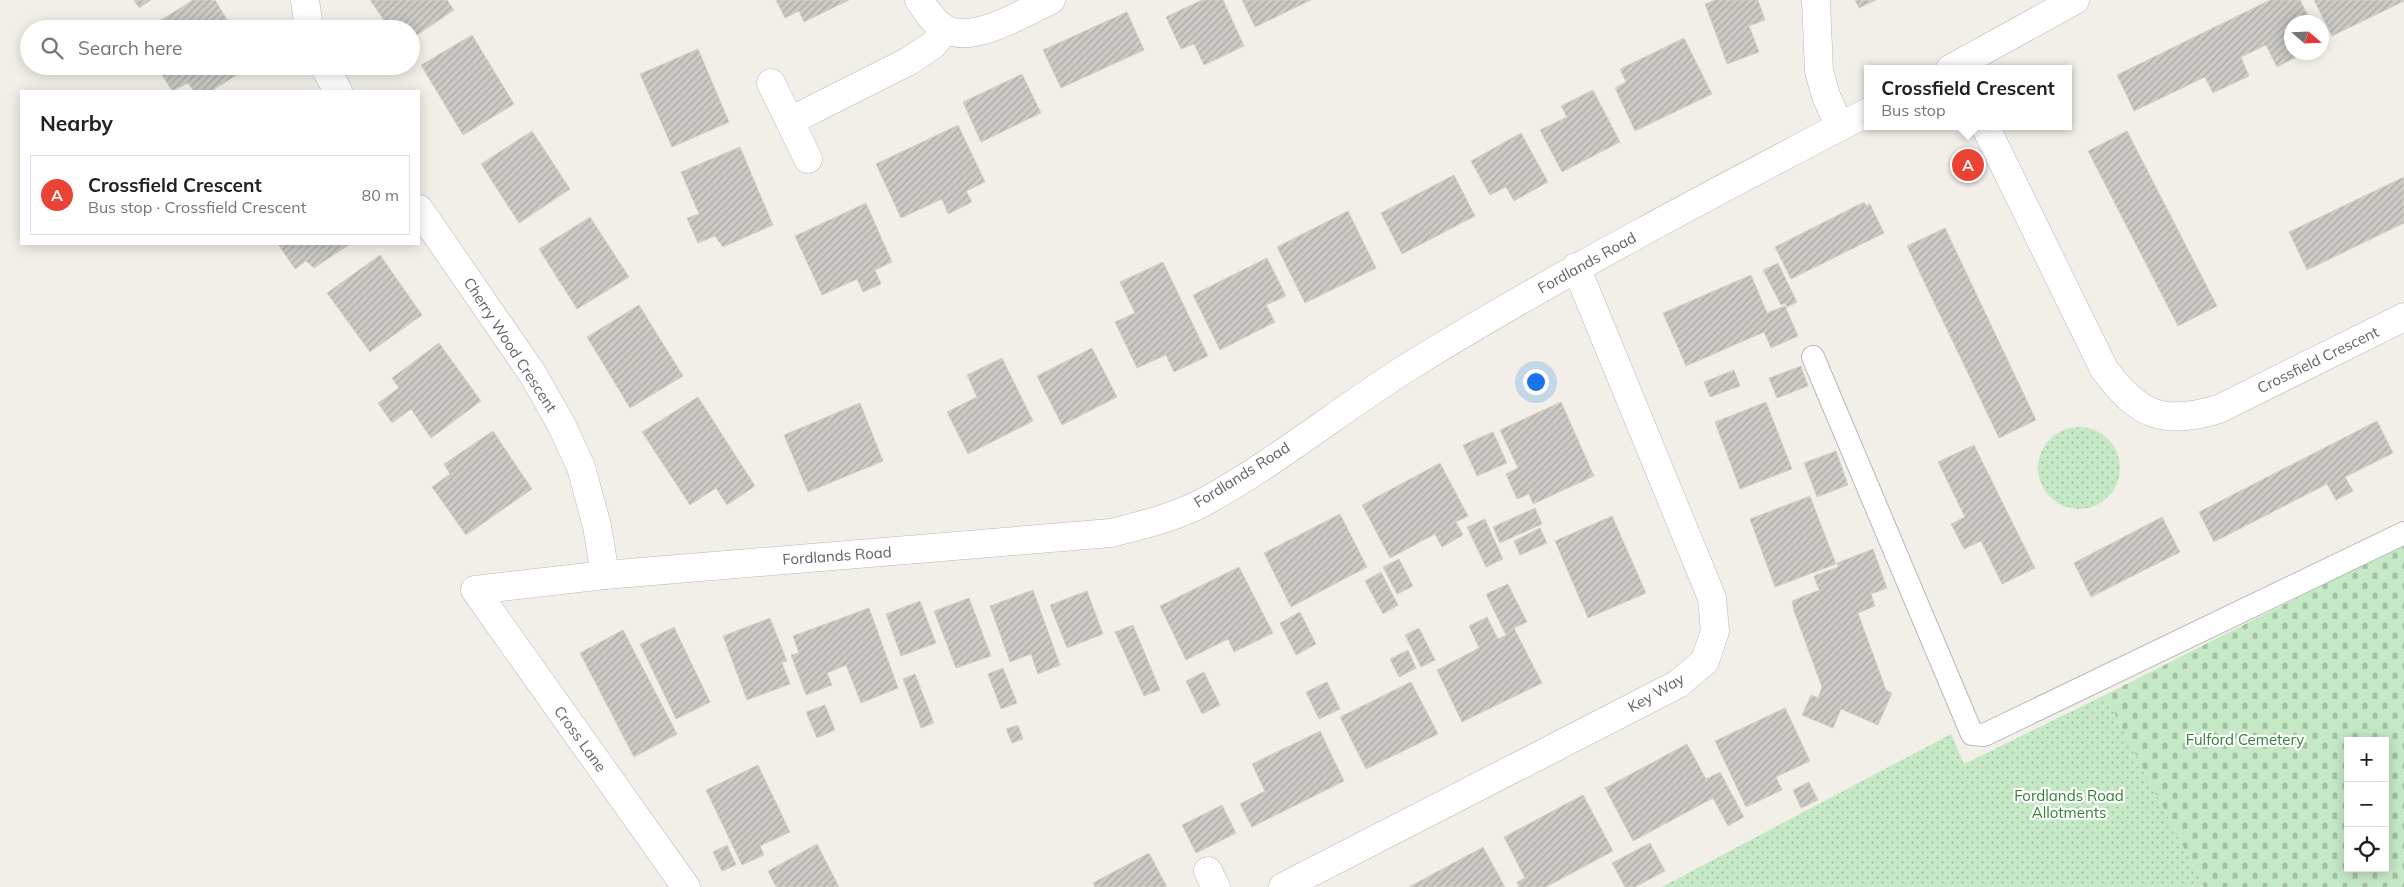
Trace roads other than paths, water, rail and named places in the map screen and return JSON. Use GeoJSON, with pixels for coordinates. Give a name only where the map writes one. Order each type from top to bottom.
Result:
{"type":"FeatureCollection","features":[{"type":"Feature","properties":{"kind":"street"},"geometry":{"type":"LineString","coordinates":[[305,0],[308,20]]}},
{"type":"Feature","properties":{"kind":"street"},"geometry":{"type":"LineString","coordinates":[[919,0],[928,13],[945,30],[964,33],[990,28],[1050,0]]}},
{"type":"Feature","properties":{"kind":"street"},"geometry":{"type":"LineString","coordinates":[[1816,0],[1820,71],[1826,96],[1840,127]]}},
{"type":"Feature","properties":{"kind":"street"},"geometry":{"type":"LineString","coordinates":[[1959,65],[2075,0]]}},
{"type":"Feature","properties":{"kind":"street"},"geometry":{"type":"LineString","coordinates":[[790,121],[909,61],[932,45],[945,30]]}},
{"type":"Feature","properties":{"kind":"street"},"geometry":{"type":"LineString","coordinates":[[329,75],[337,90]]}},
{"type":"Feature","properties":{"kind":"street"},"geometry":{"type":"LineString","coordinates":[[771,83],[808,159]]}},
{"type":"Feature","properties":{"kind":"street","name":"Fordlands Road"},"geometry":{"type":"LineString","coordinates":[[474,590],[604,576],[1101,534],[1156,522],[1201,503],[1412,364],[1576,268],[1864,114]]}},
{"type":"Feature","properties":{"kind":"street","name":"Crossfield Crescent"},"geometry":{"type":"LineString","coordinates":[[1987,130],[2104,369],[2120,391],[2139,407],[2163,416],[2192,417],[2219,409],[2404,317]]}},
{"type":"Feature","properties":{"kind":"street","name":"Cherry Wood Crescent"},"geometry":{"type":"LineString","coordinates":[[420,211],[532,373],[561,424],[582,467],[597,526],[604,576]]}},
{"type":"Feature","properties":{"kind":"street","name":"Key Way"},"geometry":{"type":"LineString","coordinates":[[1283,887],[1678,684],[1705,661],[1715,631],[1712,598],[1576,268]]}},
{"type":"Feature","properties":{"kind":"street","name":"Cross Lane"},"geometry":{"type":"LineString","coordinates":[[474,590],[686,887]]}},
{"type":"Feature","properties":{"kind":"lane"},"geometry":{"type":"LineString","coordinates":[[1813,357],[1972,734],[1984,735],[2404,533]]}},
{"type":"Feature","properties":{"kind":"place","name":"Crossfield Crescent"},"geometry":{"type":"Point","coordinates":[1968,165]}},
{"type":"Feature","properties":{"kind":"park label","name":"Fulford Cemetery"},"geometry":{"type":"Point","coordinates":[2245,740]}},
{"type":"Feature","properties":{"kind":"park label","name":"Fordlands Road Allotments"},"geometry":{"type":"Point","coordinates":[2069,804]}}]}
